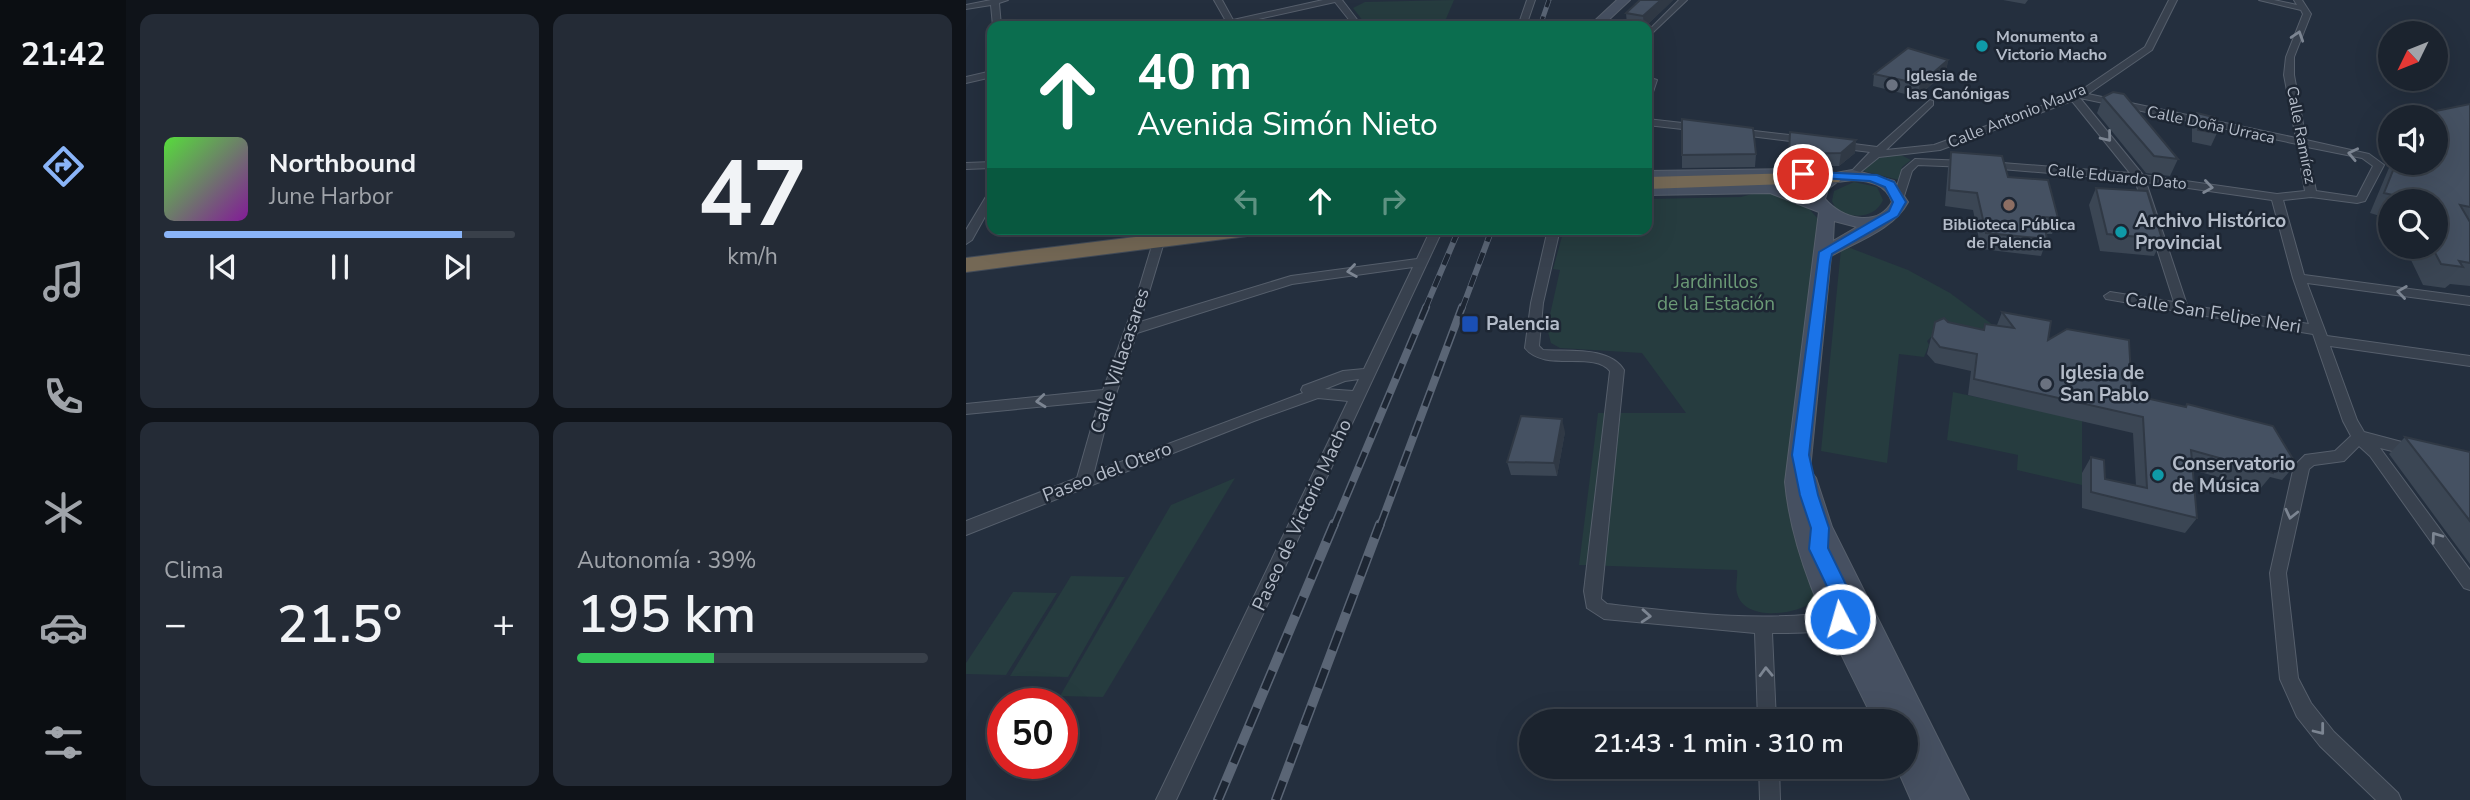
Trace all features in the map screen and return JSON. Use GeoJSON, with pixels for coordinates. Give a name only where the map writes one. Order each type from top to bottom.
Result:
{"type":"FeatureCollection","features":[{"type":"Feature","properties":{"kind":"highway"},"geometry":{"type":"LineString","coordinates":[[1652,183],[1769,180],[1832,190]]}},
{"type":"Feature","properties":{"kind":"highway"},"geometry":{"type":"LineString","coordinates":[[966,265],[1210,235]]}},
{"type":"Feature","properties":{"kind":"main road"},"geometry":{"type":"LineString","coordinates":[[1601,21],[1624,0]]}},
{"type":"Feature","properties":{"kind":"main road"},"geometry":{"type":"LineString","coordinates":[[1615,21],[1637,0]]}},
{"type":"Feature","properties":{"kind":"main road"},"geometry":{"type":"LineString","coordinates":[[1652,176],[1832,190]]}},
{"type":"Feature","properties":{"kind":"main road"},"geometry":{"type":"LineString","coordinates":[[1652,190],[1832,190],[1882,180],[1899,196],[1898,208],[1887,217],[1825,252]]}},
{"type":"Feature","properties":{"kind":"main road"},"geometry":{"type":"LineString","coordinates":[[1832,190],[1842,219],[1861,222],[1887,217]]}},
{"type":"Feature","properties":{"kind":"main road"},"geometry":{"type":"LineString","coordinates":[[1832,190],[1801,455],[1794,472],[1796,502],[1804,537],[1840,619],[1896,709]]}},
{"type":"Feature","properties":{"kind":"main road"},"geometry":{"type":"LineString","coordinates":[[1801,455],[1809,495],[1820,528],[1896,709]]}},
{"type":"Feature","properties":{"kind":"main road"},"geometry":{"type":"LineString","coordinates":[[1820,528],[1818,549],[1845,603],[1840,619]]}},
{"type":"Feature","properties":{"kind":"main road"},"geometry":{"type":"LineString","coordinates":[[1918,744],[1954,800]]}},
{"type":"Feature","properties":{"kind":"main road"},"geometry":{"type":"LineString","coordinates":[[1917,779],[1927,800]]}},
{"type":"Feature","properties":{"kind":"street"},"geometry":{"type":"LineString","coordinates":[[1218,0],[1230,21]]}},
{"type":"Feature","properties":{"kind":"street"},"geometry":{"type":"LineString","coordinates":[[1245,21],[1336,0],[1354,21]]}},
{"type":"Feature","properties":{"kind":"street"},"geometry":{"type":"LineString","coordinates":[[1524,21],[1531,0]]}},
{"type":"Feature","properties":{"kind":"street"},"geometry":{"type":"LineString","coordinates":[[1652,29],[1683,0]]}},
{"type":"Feature","properties":{"kind":"street","name":"Calle Antonio Maura"},"geometry":{"type":"LineString","coordinates":[[1828,143],[1876,152],[1936,148],[2077,96],[2149,48],[2173,0]]}},
{"type":"Feature","properties":{"kind":"street"},"geometry":{"type":"LineString","coordinates":[[2263,0],[2305,9]]}},
{"type":"Feature","properties":{"kind":"street"},"geometry":{"type":"LineString","coordinates":[[2298,0],[2305,9]]}},
{"type":"Feature","properties":{"kind":"street"},"geometry":{"type":"LineString","coordinates":[[966,7],[998,1],[997,21]]}},
{"type":"Feature","properties":{"kind":"street","name":"Calle Ramírez"},"geometry":{"type":"LineString","coordinates":[[2305,9],[2307,14],[2290,57],[2289,75],[2311,194]]}},
{"type":"Feature","properties":{"kind":"street"},"geometry":{"type":"LineString","coordinates":[[966,80],[987,75]]}},
{"type":"Feature","properties":{"kind":"street"},"geometry":{"type":"LineString","coordinates":[[2077,96],[2139,177],[2182,307]]}},
{"type":"Feature","properties":{"kind":"street","name":"Calle Doña Urraca"},"geometry":{"type":"LineString","coordinates":[[2077,96],[2365,156],[2379,165],[2359,200],[2311,194]]}},
{"type":"Feature","properties":{"kind":"street"},"geometry":{"type":"LineString","coordinates":[[1832,190],[1930,103]]}},
{"type":"Feature","properties":{"kind":"street"},"geometry":{"type":"LineString","coordinates":[[1652,123],[1710,129]]}},
{"type":"Feature","properties":{"kind":"street"},"geometry":{"type":"LineString","coordinates":[[1723,130],[1816,141]]}},
{"type":"Feature","properties":{"kind":"street","name":"Calle Eduardo Dato"},"geometry":{"type":"LineString","coordinates":[[1899,196],[1907,170],[1921,160],[2139,177],[2277,197],[2311,194]]}},
{"type":"Feature","properties":{"kind":"street"},"geometry":{"type":"LineString","coordinates":[[966,166],[987,165]]}},
{"type":"Feature","properties":{"kind":"street"},"geometry":{"type":"LineString","coordinates":[[2277,197],[2318,335],[2348,415],[2359,437],[2375,452],[2470,583]]}},
{"type":"Feature","properties":{"kind":"street"},"geometry":{"type":"LineString","coordinates":[[966,240],[987,204]]}},
{"type":"Feature","properties":{"kind":"street","name":"Paseo de Victorio Macho"},"geometry":{"type":"LineString","coordinates":[[1166,800],[1434,235]]}},
{"type":"Feature","properties":{"kind":"street"},"geometry":{"type":"LineString","coordinates":[[1553,235],[1537,303],[1532,348],[1540,354],[1604,359],[1612,363],[1617,370],[1592,591],[1593,603],[1604,611],[1763,623],[1815,625],[1840,619]]}},
{"type":"Feature","properties":{"kind":"street","name":"Calle Villacasares"},"geometry":{"type":"LineString","coordinates":[[1084,480],[1134,329],[1158,242]]}},
{"type":"Feature","properties":{"kind":"street"},"geometry":{"type":"LineString","coordinates":[[1134,329],[1291,280],[1420,262]]}},
{"type":"Feature","properties":{"kind":"street"},"geometry":{"type":"LineString","coordinates":[[2300,278],[2470,301]]}},
{"type":"Feature","properties":{"kind":"street","name":"Calle San Felipe Neri"},"geometry":{"type":"LineString","coordinates":[[2110,296],[2470,361]]}},
{"type":"Feature","properties":{"kind":"street","name":"Paseo del Otero"},"geometry":{"type":"LineString","coordinates":[[966,528],[1343,376],[1369,373]]}},
{"type":"Feature","properties":{"kind":"street","name":"Paseo del Otero"},"geometry":{"type":"LineString","coordinates":[[1249,416],[1318,393],[1357,397]]}},
{"type":"Feature","properties":{"kind":"street"},"geometry":{"type":"LineString","coordinates":[[966,410],[1110,395]]}},
{"type":"Feature","properties":{"kind":"street"},"geometry":{"type":"LineString","coordinates":[[2359,437],[2423,453]]}},
{"type":"Feature","properties":{"kind":"street"},"geometry":{"type":"LineString","coordinates":[[2359,437],[2339,457],[2310,459],[2302,466],[2277,573],[2289,679],[2304,709],[2327,739],[2391,800]]}},
{"type":"Feature","properties":{"kind":"street"},"geometry":{"type":"LineString","coordinates":[[1763,623],[1767,709]]}},
{"type":"Feature","properties":{"kind":"street"},"geometry":{"type":"LineString","coordinates":[[1769,779],[1770,800]]}},
{"type":"Feature","properties":{"kind":"green space"},"geometry":{"type":"Polygon","coordinates":[[[1454,0],[1445,21],[1363,21],[1353,8],[1365,2],[1454,0]]]}},
{"type":"Feature","properties":{"kind":"green space"},"geometry":{"type":"Polygon","coordinates":[[[1899,154],[1911,160],[1902,167],[1899,180],[1863,171],[1875,159],[1899,154]]]}},
{"type":"Feature","properties":{"kind":"green space"},"geometry":{"type":"Polygon","coordinates":[[[1854,182],[1877,187],[1883,200],[1869,214],[1855,216],[1842,212],[1836,209],[1832,201],[1834,191],[1854,182]]]}},
{"type":"Feature","properties":{"kind":"green space","name":"Jardinillos de la Estación"},"geometry":{"type":"Polygon","coordinates":[[[1766,190],[1805,204],[1819,220],[1790,453],[1816,587],[1812,602],[1783,613],[1760,612],[1742,602],[1736,591],[1737,570],[1579,565],[1598,413],[1686,413],[1642,353],[1560,348],[1551,343],[1547,328],[1560,270],[1553,269],[1562,235],[1652,235],[1652,199],[1741,197],[1766,190]]]}},
{"type":"Feature","properties":{"kind":"green space"},"geometry":{"type":"Polygon","coordinates":[[[1845,246],[1908,270],[1950,293],[1997,328],[1931,337],[1927,341],[1929,345],[1924,357],[1899,354],[1887,463],[1821,451],[1841,249],[1845,246]]]}},
{"type":"Feature","properties":{"kind":"green space"},"geometry":{"type":"Polygon","coordinates":[[[1953,392],[2082,420],[2082,485],[2017,470],[2018,455],[1947,440],[1953,392]]]}},
{"type":"Feature","properties":{"kind":"green space"},"geometry":{"type":"Polygon","coordinates":[[[1235,478],[1103,697],[1078,696],[1078,688],[1065,688],[1171,505],[1235,478]]]}},
{"type":"Feature","properties":{"kind":"green space"},"geometry":{"type":"Polygon","coordinates":[[[1071,576],[1125,577],[1068,677],[1010,676],[1071,576]]]}},
{"type":"Feature","properties":{"kind":"green space"},"geometry":{"type":"Polygon","coordinates":[[[1013,592],[1057,593],[1006,675],[966,674],[966,663],[1013,592]]]}},
{"type":"Feature","properties":{"kind":"building"},"geometry":{"type":"Polygon","coordinates":[[[1640,0],[1661,0],[1643,16],[1626,13],[1640,0]]]}},
{"type":"Feature","properties":{"kind":"building"},"geometry":{"type":"Polygon","coordinates":[[[1908,48],[1948,60],[1920,84],[1874,74],[1908,48]]]}},
{"type":"Feature","properties":{"kind":"building"},"geometry":{"type":"Polygon","coordinates":[[[2113,92],[2124,94],[2178,159],[2154,156],[2103,97],[2113,92]]]}},
{"type":"Feature","properties":{"kind":"building"},"geometry":{"type":"Polygon","coordinates":[[[2470,104],[2470,207],[2460,205],[2470,222],[2470,263],[2459,261],[2463,267],[2441,264],[2438,259],[2448,259],[2448,189],[2386,189],[2391,175],[2448,175],[2448,109],[2470,104]]]}},
{"type":"Feature","properties":{"kind":"building"},"geometry":{"type":"Polygon","coordinates":[[[2197,113],[2217,118],[2217,133],[2198,130],[2197,113]]]}},
{"type":"Feature","properties":{"kind":"building"},"geometry":{"type":"Polygon","coordinates":[[[1682,119],[1753,128],[1756,154],[1682,155],[1682,119]]]}},
{"type":"Feature","properties":{"kind":"building"},"geometry":{"type":"Polygon","coordinates":[[[1790,132],[1856,140],[1841,153],[1789,154],[1790,132]]]}},
{"type":"Feature","properties":{"kind":"building"},"geometry":{"type":"Polygon","coordinates":[[[1951,152],[2002,156],[2008,177],[2048,180],[2058,218],[2043,217],[2047,239],[1986,233],[1977,193],[1949,190],[1951,152]]]}},
{"type":"Feature","properties":{"kind":"building"},"geometry":{"type":"Polygon","coordinates":[[[2096,188],[2147,191],[2162,239],[2107,234],[2096,188]]]}},
{"type":"Feature","properties":{"kind":"building"},"geometry":{"type":"Polygon","coordinates":[[[2002,312],[2051,321],[2048,340],[2067,329],[2129,340],[2132,395],[2186,407],[2187,404],[2273,426],[2296,464],[2276,458],[2273,473],[2191,450],[2197,518],[2091,492],[2091,457],[2104,460],[2105,479],[2147,488],[2143,417],[1974,379],[1977,354],[1940,347],[1932,337],[1935,322],[1944,318],[1948,322],[1984,330],[1985,324],[2014,328],[2002,312]]]}},
{"type":"Feature","properties":{"kind":"building"},"geometry":{"type":"Polygon","coordinates":[[[1521,416],[1562,419],[1554,463],[1507,462],[1521,416]]]}},
{"type":"Feature","properties":{"kind":"building"},"geometry":{"type":"Polygon","coordinates":[[[2405,437],[2470,452],[2470,521],[2405,437]]]}},
{"type":"Feature","properties":{"kind":"railway"},"geometry":{"type":"LineString","coordinates":[[1542,21],[1549,0]]}},
{"type":"Feature","properties":{"kind":"railway"},"geometry":{"type":"LineString","coordinates":[[1425,309],[1456,235]]}},
{"type":"Feature","properties":{"kind":"railway"},"geometry":{"type":"LineString","coordinates":[[1462,309],[1490,235]]}},
{"type":"Feature","properties":{"kind":"railway"},"geometry":{"type":"LineString","coordinates":[[1334,526],[1426,307]]}},
{"type":"Feature","properties":{"kind":"railway"},"geometry":{"type":"LineString","coordinates":[[1380,526],[1462,307]]}},
{"type":"Feature","properties":{"kind":"railway"},"geometry":{"type":"LineString","coordinates":[[1218,800],[1334,524]]}},
{"type":"Feature","properties":{"kind":"railway"},"geometry":{"type":"LineString","coordinates":[[1276,800],[1380,524]]}},
{"type":"Feature","properties":{"kind":"place","name":"Monumento a Victorio Macho"},"geometry":{"type":"Point","coordinates":[1982,46]}},
{"type":"Feature","properties":{"kind":"place","name":"Iglesia de las Canónigas"},"geometry":{"type":"Point","coordinates":[1892,85]}},
{"type":"Feature","properties":{"kind":"place","name":"Biblioteca Pública de Palencia"},"geometry":{"type":"Point","coordinates":[2009,205]}},
{"type":"Feature","properties":{"kind":"place","name":"Archivo Histórico Provincial"},"geometry":{"type":"Point","coordinates":[2121,232]}},
{"type":"Feature","properties":{"kind":"place","name":"Palencia"},"geometry":{"type":"Point","coordinates":[1470,324]}},
{"type":"Feature","properties":{"kind":"place","name":"Iglesia de San Pablo"},"geometry":{"type":"Point","coordinates":[2046,384]}},
{"type":"Feature","properties":{"kind":"place","name":"Conservatorio de Música"},"geometry":{"type":"Point","coordinates":[2158,475]}},
{"type":"Feature","properties":{"kind":"route"},"geometry":{"type":"LineString","coordinates":[[1803,174],[1872,177],[1882,180],[1895,190],[1900,202],[1894,213],[1825,252],[1823,262],[1801,455],[1809,495],[1820,528],[1818,549],[1845,603],[1840,619]]}}]}
